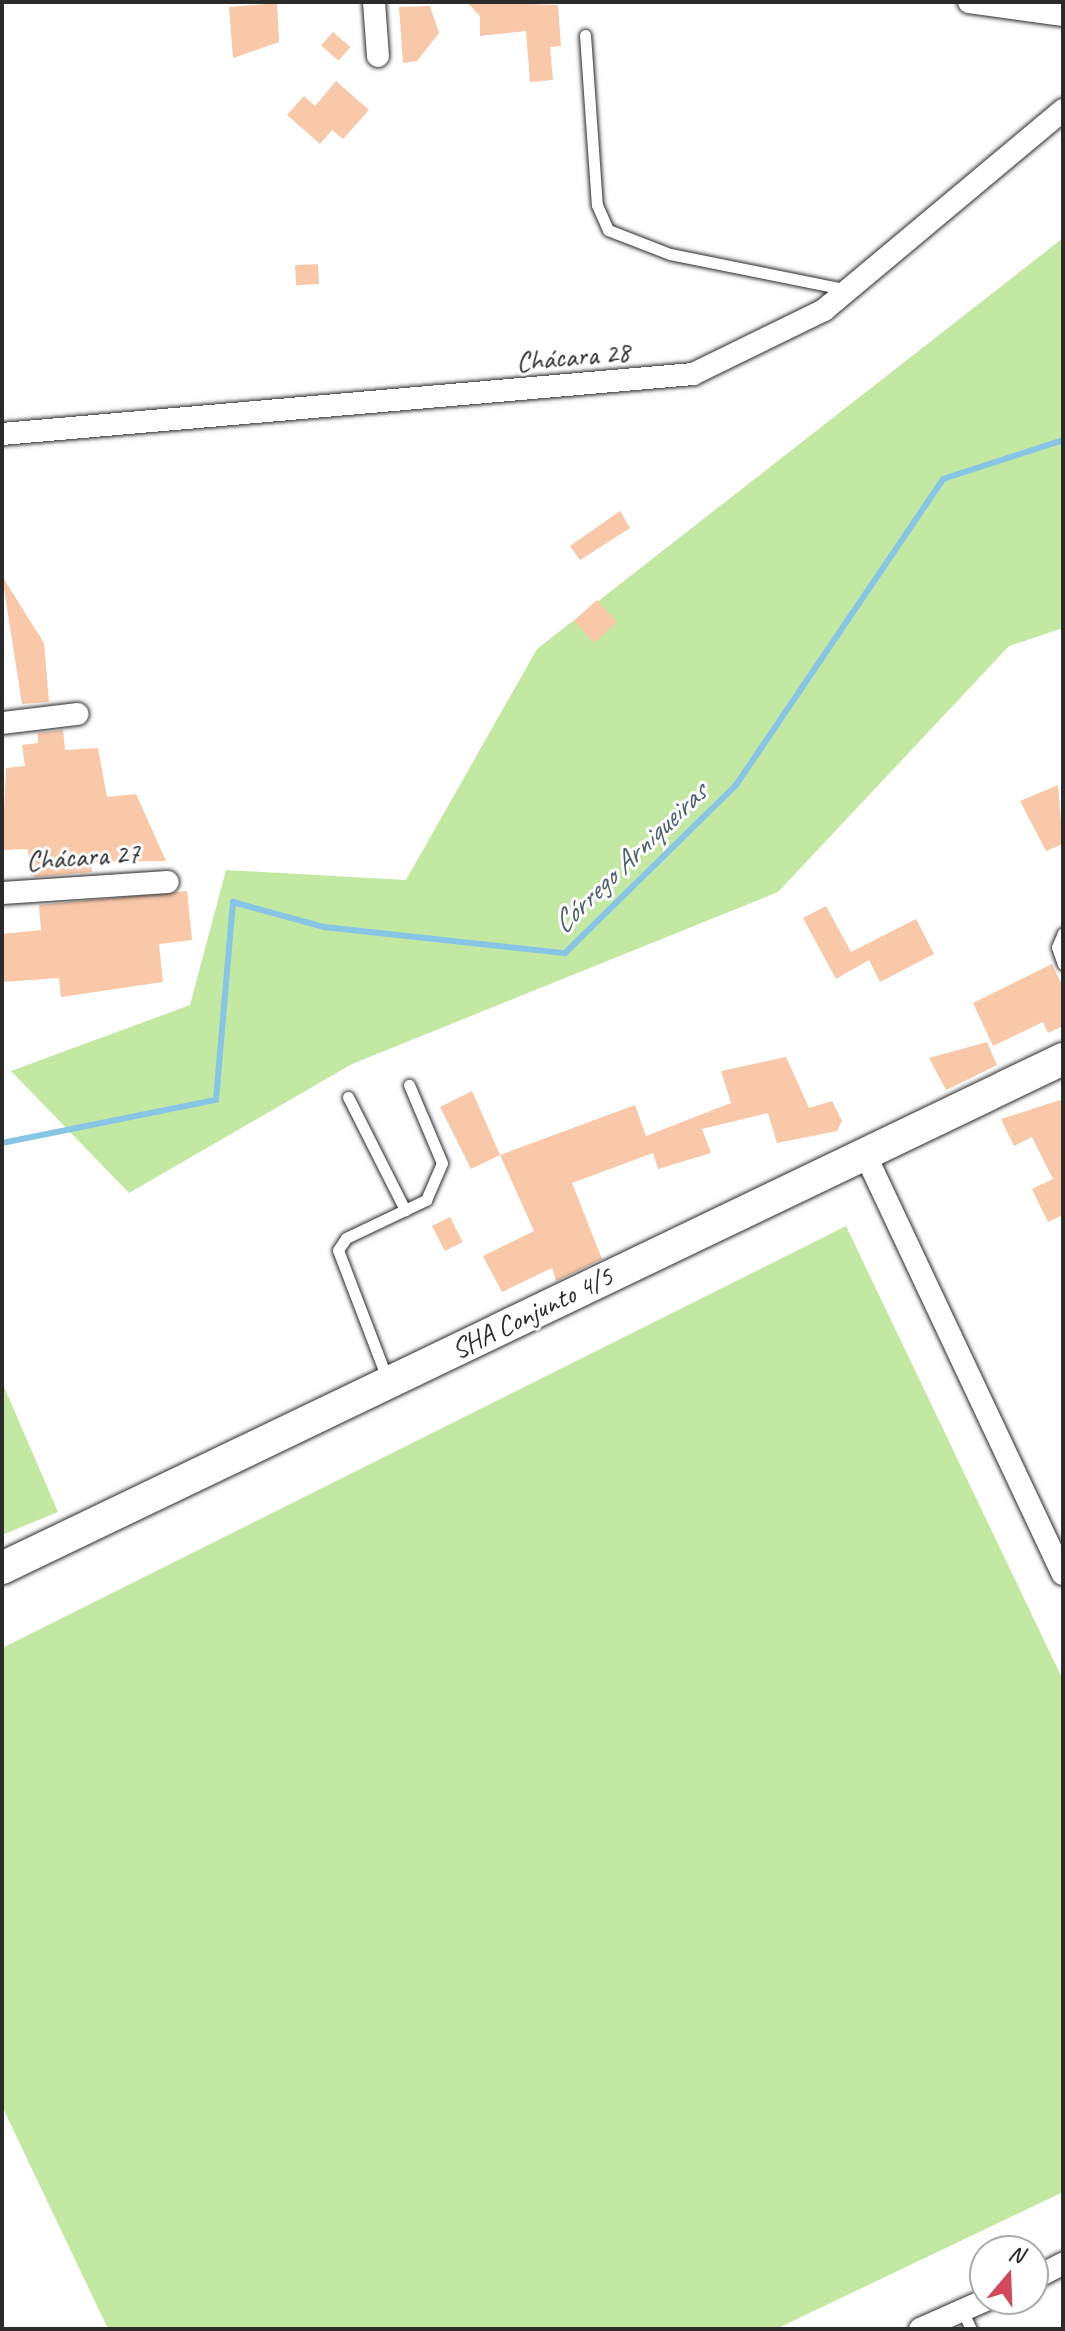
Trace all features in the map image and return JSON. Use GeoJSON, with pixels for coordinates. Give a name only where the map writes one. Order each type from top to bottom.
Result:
{"type":"FeatureCollection","features":[{"type":"Feature","properties":{"kind":"street"},"geometry":{"type":"LineString","coordinates":[[374,2],[378,56]]}},
{"type":"Feature","properties":{"kind":"street"},"geometry":{"type":"LineString","coordinates":[[969,2],[1063,15]]}},
{"type":"Feature","properties":{"kind":"street","name":"Chácara 28"},"geometry":{"type":"LineString","coordinates":[[2,434],[674,378],[800,324],[850,290],[1063,110]]}},
{"type":"Feature","properties":{"kind":"street"},"geometry":{"type":"LineString","coordinates":[[2,723],[77,714]]}},
{"type":"Feature","properties":{"kind":"street","name":"Chácara 27"},"geometry":{"type":"LineString","coordinates":[[2,893],[168,882]]}},
{"type":"Feature","properties":{"kind":"street","name":"SHA Conjunto 4/5"},"geometry":{"type":"LineString","coordinates":[[2,1568],[1063,1059]]}},
{"type":"Feature","properties":{"kind":"street"},"geometry":{"type":"LineString","coordinates":[[865,1154],[1063,1574]]}},
{"type":"Feature","properties":{"kind":"street"},"geometry":{"type":"LineString","coordinates":[[920,2329],[967,2320]]}},
{"type":"Feature","properties":{"kind":"lane"},"geometry":{"type":"LineString","coordinates":[[585,35],[597,205],[608,230],[670,254],[850,290]]}},
{"type":"Feature","properties":{"kind":"lane"},"geometry":{"type":"LineString","coordinates":[[1063,933],[1057,947],[1063,964]]}},
{"type":"Feature","properties":{"kind":"lane"},"geometry":{"type":"LineString","coordinates":[[388,1382],[338,1250],[346,1238],[426,1200],[445,1158],[409,1085]]}},
{"type":"Feature","properties":{"kind":"lane"},"geometry":{"type":"LineString","coordinates":[[348,1097],[405,1210]]}},
{"type":"Feature","properties":{"kind":"green space"},"geometry":{"type":"Polygon","coordinates":[[[1063,238],[1063,628],[1009,646],[778,892],[352,1064],[129,1193],[11,1071],[190,1005],[226,870],[406,880],[537,649],[1063,238]]]}},
{"type":"Feature","properties":{"kind":"green space"},"geometry":{"type":"Polygon","coordinates":[[[846,1226],[1063,1680],[1063,2192],[776,2329],[108,2329],[2,2106],[2,1648],[846,1226]]]}},
{"type":"Feature","properties":{"kind":"green space"},"geometry":{"type":"Polygon","coordinates":[[[2,1382],[58,1512],[2,1535],[2,1382]]]}},
{"type":"Feature","properties":{"kind":"building"},"geometry":{"type":"Polygon","coordinates":[[[467,2],[558,5],[561,46],[550,47],[553,80],[530,82],[526,31],[480,36],[480,16],[467,2]]]}},
{"type":"Feature","properties":{"kind":"building"},"geometry":{"type":"Polygon","coordinates":[[[277,3],[279,42],[233,58],[229,7],[277,3]]]}},
{"type":"Feature","properties":{"kind":"building"},"geometry":{"type":"Polygon","coordinates":[[[430,6],[439,33],[417,61],[403,63],[399,7],[430,6]]]}},
{"type":"Feature","properties":{"kind":"building"},"geometry":{"type":"Polygon","coordinates":[[[333,32],[350,47],[339,61],[321,46],[333,32]]]}},
{"type":"Feature","properties":{"kind":"building"},"geometry":{"type":"Polygon","coordinates":[[[336,81],[369,110],[343,139],[332,130],[320,144],[287,115],[304,96],[315,106],[336,81]]]}},
{"type":"Feature","properties":{"kind":"building"},"geometry":{"type":"Polygon","coordinates":[[[318,264],[319,284],[296,285],[295,265],[318,264]]]}},
{"type":"Feature","properties":{"kind":"building"},"geometry":{"type":"Polygon","coordinates":[[[620,511],[630,528],[580,560],[570,546],[620,511]]]}},
{"type":"Feature","properties":{"kind":"building"},"geometry":{"type":"Polygon","coordinates":[[[2,576],[44,643],[49,702],[22,704],[2,576]]]}},
{"type":"Feature","properties":{"kind":"building"},"geometry":{"type":"Polygon","coordinates":[[[597,600],[617,622],[594,643],[574,621],[597,600]]]}},
{"type":"Feature","properties":{"kind":"building"},"geometry":{"type":"Polygon","coordinates":[[[63,730],[65,750],[98,748],[107,797],[136,794],[166,861],[91,862],[92,872],[36,877],[30,875],[28,849],[2,850],[6,768],[25,766],[22,745],[38,743],[38,733],[63,730]]]}},
{"type":"Feature","properties":{"kind":"building"},"geometry":{"type":"Polygon","coordinates":[[[1058,785],[1063,844],[1046,851],[1020,801],[1058,785]]]}},
{"type":"Feature","properties":{"kind":"building"},"geometry":{"type":"Polygon","coordinates":[[[187,891],[192,940],[159,944],[163,982],[61,997],[59,978],[3,982],[2,934],[41,930],[39,905],[187,891]]]}},
{"type":"Feature","properties":{"kind":"building"},"geometry":{"type":"Polygon","coordinates":[[[826,906],[851,952],[916,919],[934,954],[880,982],[869,960],[836,979],[803,918],[826,906]]]}},
{"type":"Feature","properties":{"kind":"building"},"geometry":{"type":"Polygon","coordinates":[[[1052,964],[1063,987],[1063,1026],[1048,1033],[1043,1022],[993,1046],[973,1003],[1052,964]]]}},
{"type":"Feature","properties":{"kind":"building"},"geometry":{"type":"Polygon","coordinates":[[[987,1042],[997,1065],[946,1090],[929,1058],[987,1042]]]}},
{"type":"Feature","properties":{"kind":"building"},"geometry":{"type":"Polygon","coordinates":[[[786,1057],[809,1108],[832,1101],[842,1121],[837,1131],[777,1143],[768,1113],[702,1129],[711,1153],[658,1169],[653,1153],[572,1183],[602,1259],[556,1281],[552,1268],[502,1292],[483,1256],[534,1231],[500,1155],[635,1105],[646,1136],[731,1103],[721,1071],[786,1057]]]}},
{"type":"Feature","properties":{"kind":"building"},"geometry":{"type":"Polygon","coordinates":[[[472,1091],[500,1155],[471,1169],[440,1107],[472,1091]]]}},
{"type":"Feature","properties":{"kind":"building"},"geometry":{"type":"Polygon","coordinates":[[[1063,1099],[1063,1215],[1048,1222],[1032,1189],[1053,1179],[1032,1137],[1014,1146],[1001,1119],[1063,1099]]]}},
{"type":"Feature","properties":{"kind":"building"},"geometry":{"type":"Polygon","coordinates":[[[450,1217],[463,1242],[445,1251],[432,1226],[450,1217]]]}},
{"type":"Feature","properties":{"kind":"waterway","name":"Córrego Arniqueiras"},"geometry":{"type":"LineString","coordinates":[[2,1143],[216,1100],[233,902],[324,927],[565,953],[736,785],[943,479],[1063,440]]}}]}
